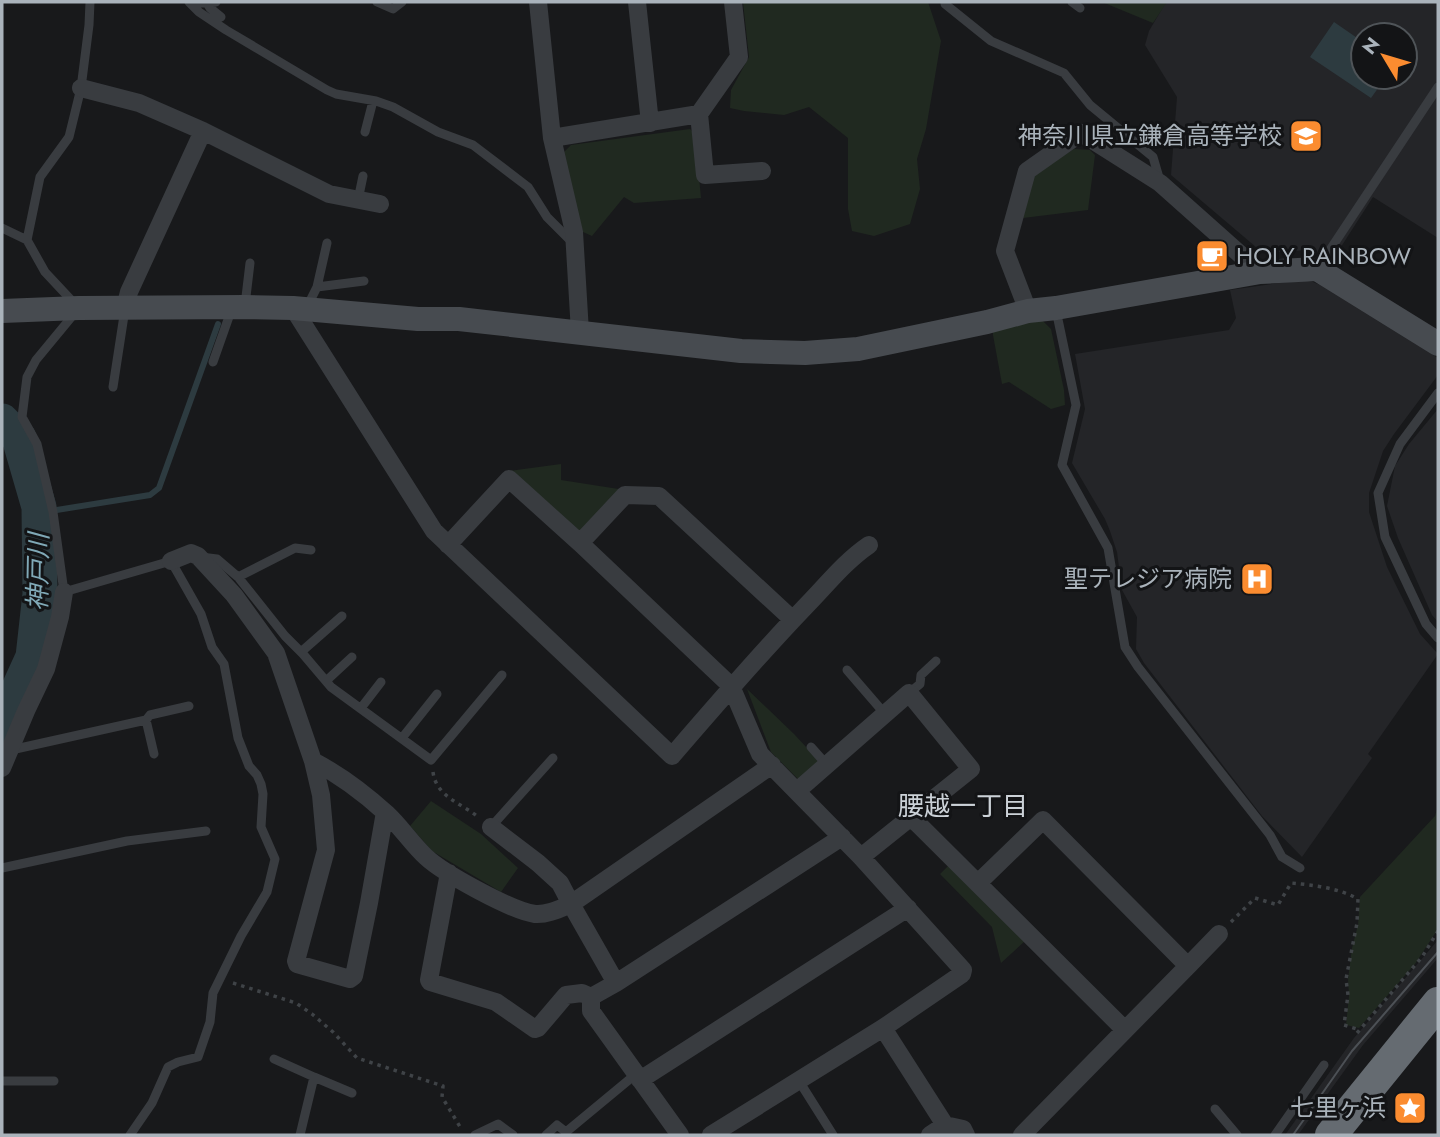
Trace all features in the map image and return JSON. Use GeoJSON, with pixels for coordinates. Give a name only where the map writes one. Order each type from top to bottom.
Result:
{"type":"FeatureCollection","features":[{"type":"Feature","properties":{"kind":"highway"},"geometry":{"type":"LineString","coordinates":[[1331,1135],[1438,1003]]}},
{"type":"Feature","properties":{"kind":"street"},"geometry":{"type":"LineString","coordinates":[[538,2],[552,138],[575,232],[580,332]]}},
{"type":"Feature","properties":{"kind":"street"},"geometry":{"type":"LineString","coordinates":[[637,2],[650,123]]}},
{"type":"Feature","properties":{"kind":"street"},"geometry":{"type":"LineString","coordinates":[[733,2],[739,57],[699,114],[705,175],[762,171]]}},
{"type":"Feature","properties":{"kind":"street"},"geometry":{"type":"LineString","coordinates":[[81,88],[139,103],[203,131],[329,194],[380,204]]}},
{"type":"Feature","properties":{"kind":"street"},"geometry":{"type":"LineString","coordinates":[[552,138],[699,114]]}},
{"type":"Feature","properties":{"kind":"street"},"geometry":{"type":"LineString","coordinates":[[125,308],[129,292],[203,131]]}},
{"type":"Feature","properties":{"kind":"street"},"geometry":{"type":"LineString","coordinates":[[1028,311],[1005,251],[1027,171],[1081,132],[1160,183],[1260,272]]}},
{"type":"Feature","properties":{"kind":"street"},"geometry":{"type":"LineString","coordinates":[[2,311],[239,307],[305,301],[418,319],[459,319],[741,351],[805,353],[858,349],[1028,311],[1260,272],[1317,269],[1438,344]]}},
{"type":"Feature","properties":{"kind":"street"},"geometry":{"type":"LineString","coordinates":[[305,301],[434,531],[672,756],[731,686],[855,555],[869,545]]}},
{"type":"Feature","properties":{"kind":"street"},"geometry":{"type":"LineString","coordinates":[[448,545],[509,479],[731,686],[760,754],[861,857],[963,970],[962,974],[883,1028],[710,1135]]}},
{"type":"Feature","properties":{"kind":"street"},"geometry":{"type":"LineString","coordinates":[[580,543],[625,495],[659,496],[793,620]]}},
{"type":"Feature","properties":{"kind":"street"},"geometry":{"type":"LineString","coordinates":[[171,561],[191,553],[198,556],[234,595],[276,653],[313,761],[321,795],[326,850],[297,964],[350,979],[354,976],[385,812]]}},
{"type":"Feature","properties":{"kind":"street"},"geometry":{"type":"LineString","coordinates":[[2,768],[47,669],[64,592]]}},
{"type":"Feature","properties":{"kind":"street"},"geometry":{"type":"LineString","coordinates":[[797,792],[909,694],[971,769],[861,857]]}},
{"type":"Feature","properties":{"kind":"street"},"geometry":{"type":"LineString","coordinates":[[313,761],[338,775],[385,812],[427,858],[510,907],[536,914],[552,912],[570,904],[772,765]]}},
{"type":"Feature","properties":{"kind":"street"},"geometry":{"type":"LineString","coordinates":[[911,817],[1125,1030]]}},
{"type":"Feature","properties":{"kind":"street"},"geometry":{"type":"LineString","coordinates":[[978,883],[1043,820],[1188,966]]}},
{"type":"Feature","properties":{"kind":"street"},"geometry":{"type":"LineString","coordinates":[[491,827],[559,883],[615,983]]}},
{"type":"Feature","properties":{"kind":"street"},"geometry":{"type":"LineString","coordinates":[[591,997],[842,838]]}},
{"type":"Feature","properties":{"kind":"street"},"geometry":{"type":"LineString","coordinates":[[449,873],[430,982],[496,1002],[535,1029],[566,995],[582,993],[591,997]]}},
{"type":"Feature","properties":{"kind":"street"},"geometry":{"type":"LineString","coordinates":[[638,1077],[908,908]]}},
{"type":"Feature","properties":{"kind":"street"},"geometry":{"type":"LineString","coordinates":[[1022,1135],[1219,934]]}},
{"type":"Feature","properties":{"kind":"street"},"geometry":{"type":"LineString","coordinates":[[591,997],[591,1011],[680,1135]]}},
{"type":"Feature","properties":{"kind":"street"},"geometry":{"type":"LineString","coordinates":[[883,1028],[945,1125],[963,1129],[967,1135]]}},
{"type":"Feature","properties":{"kind":"street"},"geometry":{"type":"LineString","coordinates":[[930,1135],[945,1125]]}},
{"type":"Feature","properties":{"kind":"lane"},"geometry":{"type":"LineString","coordinates":[[27,240],[40,177],[69,137],[81,88],[90,2]]}},
{"type":"Feature","properties":{"kind":"lane"},"geometry":{"type":"LineString","coordinates":[[192,2],[216,2]]}},
{"type":"Feature","properties":{"kind":"lane"},"geometry":{"type":"LineString","coordinates":[[192,2],[199,12],[226,30],[327,90],[393,107],[438,132],[473,145],[528,187],[547,217],[576,246]]}},
{"type":"Feature","properties":{"kind":"lane"},"geometry":{"type":"LineString","coordinates":[[377,2],[393,9],[402,2]]}},
{"type":"Feature","properties":{"kind":"lane"},"geometry":{"type":"LineString","coordinates":[[945,2],[991,41],[1064,73],[1090,105],[1153,157],[1160,183]]}},
{"type":"Feature","properties":{"kind":"lane"},"geometry":{"type":"LineString","coordinates":[[207,3],[221,17]]}},
{"type":"Feature","properties":{"kind":"lane"},"geometry":{"type":"LineString","coordinates":[[1317,269],[1438,87]]}},
{"type":"Feature","properties":{"kind":"lane"},"geometry":{"type":"LineString","coordinates":[[365,132],[373,101]]}},
{"type":"Feature","properties":{"kind":"lane"},"geometry":{"type":"LineString","coordinates":[[358,200],[363,176]]}},
{"type":"Feature","properties":{"kind":"lane"},"geometry":{"type":"LineString","coordinates":[[2,228],[27,240],[45,272],[79,308],[36,360],[27,377],[22,416],[37,443],[40,455],[53,512],[64,592],[171,561],[201,614],[212,647],[224,664],[238,738],[249,766],[261,784],[261,827],[275,859],[267,892],[241,936],[213,993],[211,1022],[198,1057],[168,1067],[152,1103],[130,1135]]}},
{"type":"Feature","properties":{"kind":"lane"},"geometry":{"type":"LineString","coordinates":[[305,301],[327,243]]}},
{"type":"Feature","properties":{"kind":"lane"},"geometry":{"type":"LineString","coordinates":[[213,362],[239,307],[250,263]]}},
{"type":"Feature","properties":{"kind":"lane"},"geometry":{"type":"LineString","coordinates":[[305,301],[364,281]]}},
{"type":"Feature","properties":{"kind":"lane"},"geometry":{"type":"LineString","coordinates":[[113,387],[125,308]]}},
{"type":"Feature","properties":{"kind":"lane"},"geometry":{"type":"LineString","coordinates":[[1056,308],[1076,405],[1062,465],[1108,548],[1125,647],[1270,835],[1282,857],[1300,868]]}},
{"type":"Feature","properties":{"kind":"lane"},"geometry":{"type":"LineString","coordinates":[[1438,393],[1400,444],[1378,493],[1385,537],[1426,624],[1438,638]]}},
{"type":"Feature","properties":{"kind":"lane"},"geometry":{"type":"LineString","coordinates":[[238,577],[295,548],[311,550]]}},
{"type":"Feature","properties":{"kind":"lane"},"geometry":{"type":"LineString","coordinates":[[198,556],[217,559],[238,577],[285,636],[331,687],[431,760],[502,676]]}},
{"type":"Feature","properties":{"kind":"lane"},"geometry":{"type":"LineString","coordinates":[[301,652],[342,615]]}},
{"type":"Feature","properties":{"kind":"lane"},"geometry":{"type":"LineString","coordinates":[[326,681],[352,657]]}},
{"type":"Feature","properties":{"kind":"lane"},"geometry":{"type":"LineString","coordinates":[[909,694],[920,684],[921,675],[936,661]]}},
{"type":"Feature","properties":{"kind":"lane"},"geometry":{"type":"LineString","coordinates":[[847,670],[885,714]]}},
{"type":"Feature","properties":{"kind":"lane"},"geometry":{"type":"LineString","coordinates":[[361,708],[382,682]]}},
{"type":"Feature","properties":{"kind":"lane"},"geometry":{"type":"LineString","coordinates":[[402,738],[437,694]]}},
{"type":"Feature","properties":{"kind":"lane"},"geometry":{"type":"LineString","coordinates":[[9,750],[146,720],[150,715],[189,706]]}},
{"type":"Feature","properties":{"kind":"lane"},"geometry":{"type":"LineString","coordinates":[[146,720],[154,754]]}},
{"type":"Feature","properties":{"kind":"lane"},"geometry":{"type":"LineString","coordinates":[[811,747],[827,765]]}},
{"type":"Feature","properties":{"kind":"lane"},"geometry":{"type":"LineString","coordinates":[[491,827],[553,758]]}},
{"type":"Feature","properties":{"kind":"lane"},"geometry":{"type":"LineString","coordinates":[[2,868],[127,841],[206,831]]}},
{"type":"Feature","properties":{"kind":"lane"},"geometry":{"type":"LineString","coordinates":[[274,1059],[352,1093]]}},
{"type":"Feature","properties":{"kind":"lane"},"geometry":{"type":"LineString","coordinates":[[1275,1135],[1324,1065]]}},
{"type":"Feature","properties":{"kind":"lane"},"geometry":{"type":"LineString","coordinates":[[300,1135],[314,1077]]}},
{"type":"Feature","properties":{"kind":"lane"},"geometry":{"type":"LineString","coordinates":[[546,1135],[557,1125],[566,1132],[638,1077]]}},
{"type":"Feature","properties":{"kind":"lane"},"geometry":{"type":"LineString","coordinates":[[2,1081],[54,1081]]}},
{"type":"Feature","properties":{"kind":"lane"},"geometry":{"type":"LineString","coordinates":[[799,1081],[833,1135]]}},
{"type":"Feature","properties":{"kind":"lane"},"geometry":{"type":"LineString","coordinates":[[1216,1109],[1237,1135]]}},
{"type":"Feature","properties":{"kind":"lane"},"geometry":{"type":"LineString","coordinates":[[470,1135],[498,1124],[513,1135]]}},
{"type":"Feature","properties":{"kind":"path"},"geometry":{"type":"LineString","coordinates":[[431,760],[434,782],[450,800],[491,827]]}},
{"type":"Feature","properties":{"kind":"path"},"geometry":{"type":"LineString","coordinates":[[1219,934],[1255,898],[1278,905],[1291,883],[1333,889],[1358,899],[1357,923],[1346,979],[1348,995],[1343,1025],[1358,1032],[1422,957],[1438,931]]}},
{"type":"Feature","properties":{"kind":"path"},"geometry":{"type":"LineString","coordinates":[[221,979],[296,1003],[332,1032],[357,1058],[443,1086],[442,1097],[470,1135]]}},
{"type":"Feature","properties":{"kind":"shaded area"},"geometry":{"type":"Polygon","coordinates":[[[743,2],[928,2],[941,41],[926,129],[917,159],[920,189],[910,224],[874,236],[852,231],[848,209],[848,138],[809,107],[784,115],[730,108],[731,90],[749,57],[743,2]]]}},
{"type":"Feature","properties":{"kind":"shaded area"},"geometry":{"type":"Polygon","coordinates":[[[1102,2],[1167,2],[1153,23],[1102,2]]]}},
{"type":"Feature","properties":{"kind":"shaded area","name":"神奈川県立鎌倉高等学校"},"geometry":{"type":"Polygon","coordinates":[[[1166,2],[1438,2],[1438,238],[1373,197],[1330,264],[1309,250],[1263,253],[1171,175],[1177,97],[1145,45],[1149,31],[1166,2]]]}},
{"type":"Feature","properties":{"kind":"shaded area"},"geometry":{"type":"Polygon","coordinates":[[[1334,22],[1349,32],[1349,83],[1310,57],[1334,22]]]}},
{"type":"Feature","properties":{"kind":"shaded area"},"geometry":{"type":"Polygon","coordinates":[[[1361,91],[1376,91],[1371,98],[1361,91]]]}},
{"type":"Feature","properties":{"kind":"shaded area"},"geometry":{"type":"Polygon","coordinates":[[[690,129],[695,134],[701,198],[634,203],[624,197],[592,236],[583,232],[561,155],[571,145],[690,129]]]}},
{"type":"Feature","properties":{"kind":"shaded area"},"geometry":{"type":"Polygon","coordinates":[[[1074,149],[1090,150],[1095,155],[1088,210],[1023,218],[1033,174],[1074,149]]]}},
{"type":"Feature","properties":{"kind":"shaded area","name":"聖テレジア病院"},"geometry":{"type":"Polygon","coordinates":[[[1301,280],[1320,285],[1438,358],[1438,375],[1383,451],[1369,493],[1369,512],[1387,567],[1420,634],[1438,654],[1368,754],[1372,758],[1302,857],[1262,816],[1144,663],[1136,649],[1137,617],[1122,590],[1117,552],[1110,531],[1072,463],[1085,409],[1075,354],[1229,330],[1236,318],[1230,290],[1301,280]]]}},
{"type":"Feature","properties":{"kind":"shaded area"},"geometry":{"type":"Polygon","coordinates":[[[1042,320],[1051,329],[1064,390],[1065,405],[1051,409],[1009,382],[1002,384],[993,335],[993,331],[1042,320]]]}},
{"type":"Feature","properties":{"kind":"shaded area"},"geometry":{"type":"Polygon","coordinates":[[[1438,409],[1438,622],[1432,615],[1398,538],[1387,506],[1395,466],[1438,409]]]}},
{"type":"Feature","properties":{"kind":"shaded area"},"geometry":{"type":"Polygon","coordinates":[[[561,464],[561,480],[625,490],[587,532],[571,535],[509,471],[561,464]]]}},
{"type":"Feature","properties":{"kind":"shaded area"},"geometry":{"type":"Polygon","coordinates":[[[747,689],[821,763],[800,781],[771,752],[747,689]]]}},
{"type":"Feature","properties":{"kind":"shaded area"},"geometry":{"type":"Polygon","coordinates":[[[431,801],[481,834],[518,868],[501,892],[432,851],[410,826],[431,801]]]}},
{"type":"Feature","properties":{"kind":"shaded area"},"geometry":{"type":"Polygon","coordinates":[[[1438,806],[1438,929],[1415,964],[1359,1028],[1346,1025],[1348,979],[1360,897],[1435,816],[1438,806]]]}},
{"type":"Feature","properties":{"kind":"shaded area"},"geometry":{"type":"Polygon","coordinates":[[[950,864],[1025,941],[1001,963],[992,927],[940,874],[950,864]]]}},
{"type":"Feature","properties":{"kind":"shaded area"},"geometry":{"type":"Polygon","coordinates":[[[1438,940],[1438,958],[1363,1045],[1298,1135],[1285,1135],[1354,1038],[1438,940]]]}},
{"type":"Feature","properties":{"kind":"waterway"},"geometry":{"type":"LineString","coordinates":[[38,513],[150,495],[159,488],[218,324]]}},
{"type":"Feature","properties":{"kind":"waterway","name":"神戸川"},"geometry":{"type":"LineString","coordinates":[[2,421],[19,438],[39,507],[40,594],[33,657],[2,725]]}},
{"type":"Feature","properties":{"kind":"tram line"},"geometry":{"type":"LineString","coordinates":[[1293,1135],[1352,1051],[1438,952]]}},
{"type":"Feature","properties":{"kind":"place","name":"神奈川県立鎌倉高等学校"},"geometry":{"type":"Point","coordinates":[1306,136]}},
{"type":"Feature","properties":{"kind":"place","name":"HOLY RAINBOW"},"geometry":{"type":"Point","coordinates":[1212,256]}},
{"type":"Feature","properties":{"kind":"place","name":"聖テレジア病院"},"geometry":{"type":"Point","coordinates":[1257,579]}},
{"type":"Feature","properties":{"kind":"place","name":"七里ヶ浜"},"geometry":{"type":"Point","coordinates":[1410,1108]}},
{"type":"Feature","properties":{"kind":"district","name":"腰越一丁目"},"geometry":{"type":"Point","coordinates":[963,806]}}]}
